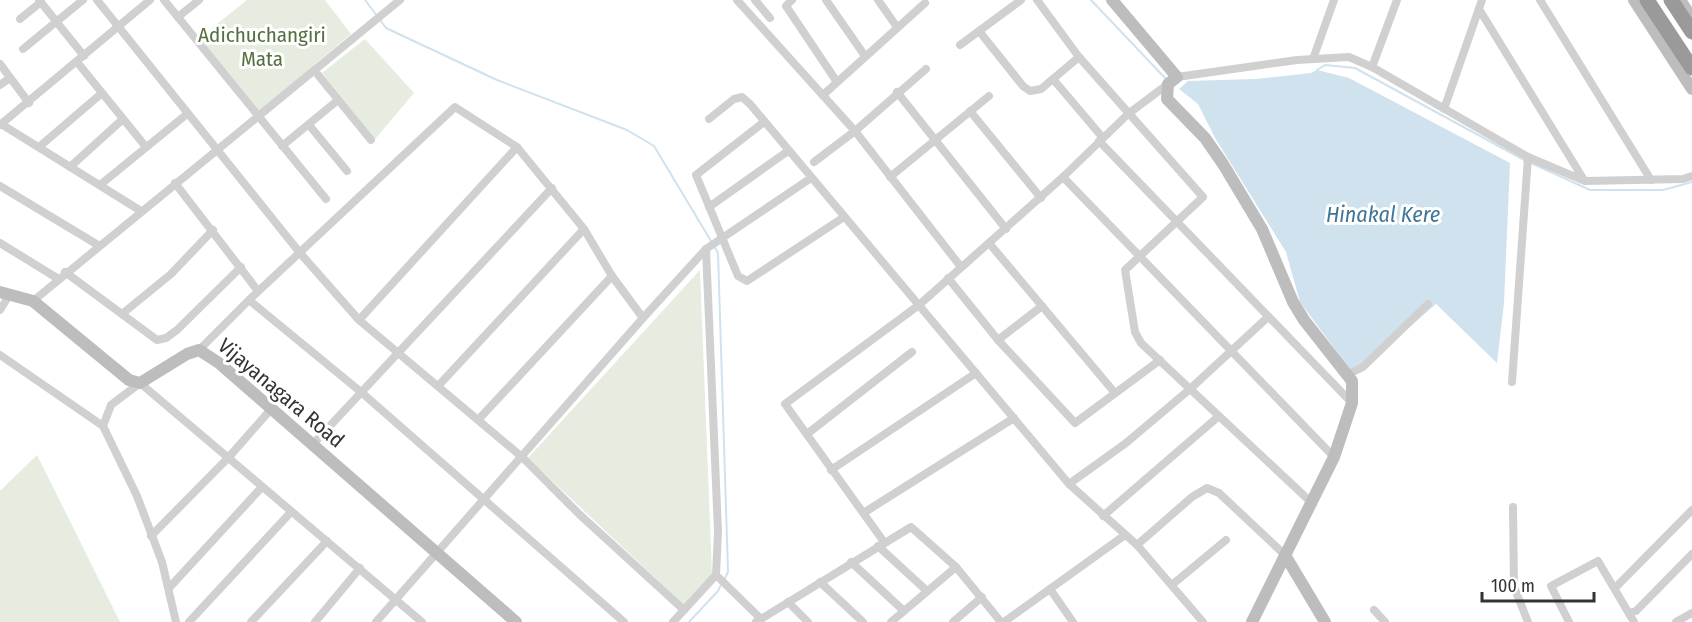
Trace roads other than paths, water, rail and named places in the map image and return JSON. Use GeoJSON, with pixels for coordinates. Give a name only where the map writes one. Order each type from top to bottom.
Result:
{"type":"FeatureCollection","features":[{"type":"Feature","properties":{"kind":"highway"},"geometry":{"type":"LineString","coordinates":[[1647,0],[1692,68]]}},
{"type":"Feature","properties":{"kind":"highway"},"geometry":{"type":"LineString","coordinates":[[1671,0],[1692,32]]}},
{"type":"Feature","properties":{"kind":"street"},"geometry":{"type":"LineString","coordinates":[[23,49],[58,23],[83,0]]}},
{"type":"Feature","properties":{"kind":"street"},"geometry":{"type":"LineString","coordinates":[[98,0],[187,114],[300,253],[358,320],[439,385],[522,457],[684,610]]}},
{"type":"Feature","properties":{"kind":"street"},"geometry":{"type":"LineString","coordinates":[[141,211],[1,124],[150,0]]}},
{"type":"Feature","properties":{"kind":"street"},"geometry":{"type":"LineString","coordinates":[[164,0],[326,200]]}},
{"type":"Feature","properties":{"kind":"street"},"geometry":{"type":"LineString","coordinates":[[178,17],[199,0]]}},
{"type":"Feature","properties":{"kind":"street"},"geometry":{"type":"LineString","coordinates":[[33,301],[57,278],[400,0]]}},
{"type":"Feature","properties":{"kind":"street"},"geometry":{"type":"LineString","coordinates":[[737,0],[855,131],[961,267]]}},
{"type":"Feature","properties":{"kind":"street"},"geometry":{"type":"LineString","coordinates":[[755,0],[770,18]]}},
{"type":"Feature","properties":{"kind":"street"},"geometry":{"type":"LineString","coordinates":[[792,0],[786,6],[837,82]]}},
{"type":"Feature","properties":{"kind":"street"},"geometry":{"type":"LineString","coordinates":[[826,0],[865,56]]}},
{"type":"Feature","properties":{"kind":"street"},"geometry":{"type":"LineString","coordinates":[[878,0],[897,27]]}},
{"type":"Feature","properties":{"kind":"street"},"geometry":{"type":"LineString","coordinates":[[960,45],[1021,0]]}},
{"type":"Feature","properties":{"kind":"street"},"geometry":{"type":"LineString","coordinates":[[1037,0],[1079,57],[1203,197],[1125,270],[1135,332],[1141,343],[1313,504]]}},
{"type":"Feature","properties":{"kind":"street"},"geometry":{"type":"LineString","coordinates":[[1112,0],[1173,81]]}},
{"type":"Feature","properties":{"kind":"street"},"geometry":{"type":"LineString","coordinates":[[1313,59],[1334,0]]}},
{"type":"Feature","properties":{"kind":"street"},"geometry":{"type":"LineString","coordinates":[[1372,67],[1397,0]]}},
{"type":"Feature","properties":{"kind":"street"},"geometry":{"type":"LineString","coordinates":[[1540,0],[1651,180]]}},
{"type":"Feature","properties":{"kind":"street"},"geometry":{"type":"LineString","coordinates":[[1634,0],[1692,89]]}},
{"type":"Feature","properties":{"kind":"street"},"geometry":{"type":"LineString","coordinates":[[1680,0],[1692,18]]}},
{"type":"Feature","properties":{"kind":"street"},"geometry":{"type":"LineString","coordinates":[[20,19],[40,1],[84,56]]}},
{"type":"Feature","properties":{"kind":"street"},"geometry":{"type":"LineString","coordinates":[[822,95],[925,3]]}},
{"type":"Feature","properties":{"kind":"street"},"geometry":{"type":"LineString","coordinates":[[1444,109],[1480,4]]}},
{"type":"Feature","properties":{"kind":"street"},"geometry":{"type":"LineString","coordinates":[[1480,4],[1585,181]]}},
{"type":"Feature","properties":{"kind":"street"},"geometry":{"type":"LineString","coordinates":[[979,31],[1023,86],[1030,91],[1041,88],[1079,57]]}},
{"type":"Feature","properties":{"kind":"street"},"geometry":{"type":"LineString","coordinates":[[927,591],[881,544],[865,512],[831,470],[785,404],[919,305],[1041,198],[1128,114],[1173,81],[1313,59],[1349,57],[1372,67],[1528,157],[1585,181],[1683,179],[1692,176]]}},
{"type":"Feature","properties":{"kind":"street"},"geometry":{"type":"LineString","coordinates":[[77,62],[146,147]]}},
{"type":"Feature","properties":{"kind":"street"},"geometry":{"type":"LineString","coordinates":[[0,64],[28,103]]}},
{"type":"Feature","properties":{"kind":"street"},"geometry":{"type":"LineString","coordinates":[[814,162],[855,131],[926,69]]}},
{"type":"Feature","properties":{"kind":"street"},"geometry":{"type":"LineString","coordinates":[[314,70],[370,140]]}},
{"type":"Feature","properties":{"kind":"street"},"geometry":{"type":"LineString","coordinates":[[0,85],[10,78]]}},
{"type":"Feature","properties":{"kind":"street"},"geometry":{"type":"LineString","coordinates":[[1053,79],[1101,140],[1176,222],[1352,404]]}},
{"type":"Feature","properties":{"kind":"street"},"geometry":{"type":"LineString","coordinates":[[1173,81],[1167,99],[1205,138],[1223,164],[1262,229],[1293,302],[1304,320],[1349,374],[1352,381],[1352,404],[1334,457],[1313,504],[1252,622]]}},
{"type":"Feature","properties":{"kind":"street"},"geometry":{"type":"LineString","coordinates":[[897,92],[1006,229]]}},
{"type":"Feature","properties":{"kind":"street"},"geometry":{"type":"LineString","coordinates":[[39,147],[102,93]]}},
{"type":"Feature","properties":{"kind":"street"},"geometry":{"type":"LineString","coordinates":[[890,177],[989,96]]}},
{"type":"Feature","properties":{"kind":"street"},"geometry":{"type":"LineString","coordinates":[[709,119],[734,99],[742,97],[1069,484],[1137,545],[1173,584],[1203,622]]}},
{"type":"Feature","properties":{"kind":"street"},"geometry":{"type":"LineString","coordinates":[[282,146],[338,100]]}},
{"type":"Feature","properties":{"kind":"street"},"geometry":{"type":"LineString","coordinates":[[199,350],[258,291],[455,107],[517,147],[584,229],[612,276],[643,318]]}},
{"type":"Feature","properties":{"kind":"street"},"geometry":{"type":"LineString","coordinates":[[969,111],[1041,198]]}},
{"type":"Feature","properties":{"kind":"street"},"geometry":{"type":"LineString","coordinates":[[100,185],[187,114]]}},
{"type":"Feature","properties":{"kind":"street"},"geometry":{"type":"LineString","coordinates":[[70,167],[123,119]]}},
{"type":"Feature","properties":{"kind":"street"},"geometry":{"type":"LineString","coordinates":[[764,122],[696,175],[720,239],[738,276],[747,281],[844,217]]}},
{"type":"Feature","properties":{"kind":"street"},"geometry":{"type":"LineString","coordinates":[[309,125],[347,171]]}},
{"type":"Feature","properties":{"kind":"street"},"geometry":{"type":"LineString","coordinates":[[358,320],[517,147]]}},
{"type":"Feature","properties":{"kind":"street"},"geometry":{"type":"LineString","coordinates":[[709,207],[788,151]]}},
{"type":"Feature","properties":{"kind":"street"},"geometry":{"type":"LineString","coordinates":[[1512,381],[1528,157]]}},
{"type":"Feature","properties":{"kind":"street"},"geometry":{"type":"LineString","coordinates":[[376,622],[643,318],[708,248],[811,177]]}},
{"type":"Feature","properties":{"kind":"street"},"geometry":{"type":"LineString","coordinates":[[1063,177],[1334,457]]}},
{"type":"Feature","properties":{"kind":"street"},"geometry":{"type":"LineString","coordinates":[[175,183],[258,291]]}},
{"type":"Feature","properties":{"kind":"street"},"geometry":{"type":"LineString","coordinates":[[0,186],[98,245]]}},
{"type":"Feature","properties":{"kind":"street"},"geometry":{"type":"LineString","coordinates":[[313,444],[552,188]]}},
{"type":"Feature","properties":{"kind":"street"},"geometry":{"type":"LineString","coordinates":[[439,385],[584,229]]}},
{"type":"Feature","properties":{"kind":"street"},"geometry":{"type":"LineString","coordinates":[[122,314],[171,274],[213,230]]}},
{"type":"Feature","properties":{"kind":"street"},"geometry":{"type":"LineString","coordinates":[[0,243],[57,278]]}},
{"type":"Feature","properties":{"kind":"street"},"geometry":{"type":"LineString","coordinates":[[989,243],[1115,393]]}},
{"type":"Feature","properties":{"kind":"street"},"geometry":{"type":"LineString","coordinates":[[673,622],[716,575],[718,519],[708,248]]}},
{"type":"Feature","properties":{"kind":"street"},"geometry":{"type":"LineString","coordinates":[[65,272],[157,340],[166,338],[198,312],[241,267]]}},
{"type":"Feature","properties":{"kind":"street"},"geometry":{"type":"LineString","coordinates":[[478,420],[612,276]]}},
{"type":"Feature","properties":{"kind":"street"},"geometry":{"type":"LineString","coordinates":[[948,278],[998,340],[1075,423],[1160,360]]}},
{"type":"Feature","properties":{"kind":"street"},"geometry":{"type":"LineString","coordinates":[[0,310],[5,293],[33,301],[121,374],[140,383],[291,512],[397,598],[422,622]]}},
{"type":"Feature","properties":{"kind":"street"},"geometry":{"type":"LineString","coordinates":[[249,300],[361,392],[624,622]]}},
{"type":"Feature","properties":{"kind":"street"},"geometry":{"type":"LineString","coordinates":[[1349,374],[1363,367],[1428,304]]}},
{"type":"Feature","properties":{"kind":"street"},"geometry":{"type":"LineString","coordinates":[[998,340],[1042,306]]}},
{"type":"Feature","properties":{"kind":"street"},"geometry":{"type":"LineString","coordinates":[[1069,484],[1126,443],[1190,389],[1268,317]]}},
{"type":"Feature","properties":{"kind":"street","name":"Vijayanagara Road"},"geometry":{"type":"LineString","coordinates":[[140,383],[187,354],[199,350],[219,363],[272,408],[516,622]]}},
{"type":"Feature","properties":{"kind":"street"},"geometry":{"type":"LineString","coordinates":[[807,434],[912,352]]}},
{"type":"Feature","properties":{"kind":"street"},"geometry":{"type":"LineString","coordinates":[[0,355],[103,426],[137,496],[152,536],[169,588],[176,622]]}},
{"type":"Feature","properties":{"kind":"street"},"geometry":{"type":"LineString","coordinates":[[831,470],[976,373]]}},
{"type":"Feature","properties":{"kind":"street"},"geometry":{"type":"LineString","coordinates":[[103,426],[111,405],[140,383]]}},
{"type":"Feature","properties":{"kind":"street"},"geometry":{"type":"LineString","coordinates":[[152,536],[228,458],[272,408]]}},
{"type":"Feature","properties":{"kind":"street"},"geometry":{"type":"LineString","coordinates":[[1103,516],[1219,416]]}},
{"type":"Feature","properties":{"kind":"street"},"geometry":{"type":"LineString","coordinates":[[865,512],[1014,418]]}},
{"type":"Feature","properties":{"kind":"street"},"geometry":{"type":"LineString","coordinates":[[169,588],[262,487]]}},
{"type":"Feature","properties":{"kind":"street"},"geometry":{"type":"LineString","coordinates":[[1137,545],[1192,496],[1207,488],[1219,493],[1285,555],[1325,622]]}},
{"type":"Feature","properties":{"kind":"street"},"geometry":{"type":"LineString","coordinates":[[1513,507],[1514,587],[1528,622]]}},
{"type":"Feature","properties":{"kind":"street"},"geometry":{"type":"LineString","coordinates":[[1615,588],[1692,510]]}},
{"type":"Feature","properties":{"kind":"street"},"geometry":{"type":"LineString","coordinates":[[189,622],[291,512]]}},
{"type":"Feature","properties":{"kind":"street"},"geometry":{"type":"LineString","coordinates":[[716,575],[759,621],[911,527],[956,567],[1002,622],[1125,535]]}},
{"type":"Feature","properties":{"kind":"street"},"geometry":{"type":"LineString","coordinates":[[1173,584],[1226,540]]}},
{"type":"Feature","properties":{"kind":"street"},"geometry":{"type":"LineString","coordinates":[[251,622],[327,541]]}},
{"type":"Feature","properties":{"kind":"street"},"geometry":{"type":"LineString","coordinates":[[1629,614],[1636,611],[1692,554]]}},
{"type":"Feature","properties":{"kind":"street"},"geometry":{"type":"LineString","coordinates":[[1569,622],[1551,586],[1598,561],[1634,622]]}},
{"type":"Feature","properties":{"kind":"street"},"geometry":{"type":"LineString","coordinates":[[851,562],[904,611]]}},
{"type":"Feature","properties":{"kind":"street"},"geometry":{"type":"LineString","coordinates":[[891,622],[956,567]]}},
{"type":"Feature","properties":{"kind":"street"},"geometry":{"type":"LineString","coordinates":[[315,622],[360,568]]}},
{"type":"Feature","properties":{"kind":"street"},"geometry":{"type":"LineString","coordinates":[[820,582],[864,622]]}},
{"type":"Feature","properties":{"kind":"street"},"geometry":{"type":"LineString","coordinates":[[1050,589],[1073,622]]}},
{"type":"Feature","properties":{"kind":"street"},"geometry":{"type":"LineString","coordinates":[[953,622],[982,597]]}},
{"type":"Feature","properties":{"kind":"street"},"geometry":{"type":"LineString","coordinates":[[788,602],[808,622]]}},
{"type":"Feature","properties":{"kind":"street"},"geometry":{"type":"LineString","coordinates":[[1374,610],[1385,622]]}},
{"type":"Feature","properties":{"kind":"street"},"geometry":{"type":"LineString","coordinates":[[1676,622],[1692,613]]}},
{"type":"Feature","properties":{"kind":"water","name":"Hinakal Kere"},"geometry":{"type":"Polygon","coordinates":[[[1317,70],[1349,78],[1510,163],[1504,303],[1497,363],[1436,304],[1354,375],[1300,302],[1286,252],[1215,138],[1198,104],[1179,89],[1188,81],[1255,79],[1311,73],[1317,70]]]}},
{"type":"Feature","properties":{"kind":"waterway"},"geometry":{"type":"LineString","coordinates":[[365,0],[377,16]]}},
{"type":"Feature","properties":{"kind":"waterway"},"geometry":{"type":"LineString","coordinates":[[1091,0],[1165,78]]}},
{"type":"Feature","properties":{"kind":"waterway"},"geometry":{"type":"LineString","coordinates":[[380,20],[386,28],[497,80],[627,130],[654,146],[711,241]]}},
{"type":"Feature","properties":{"kind":"waterway"},"geometry":{"type":"LineString","coordinates":[[1317,70],[1325,65],[1355,68],[1526,161]]}},
{"type":"Feature","properties":{"kind":"waterway"},"geometry":{"type":"LineString","coordinates":[[1531,163],[1590,190],[1663,190],[1692,182]]}},
{"type":"Feature","properties":{"kind":"waterway"},"geometry":{"type":"LineString","coordinates":[[714,246],[718,253],[728,572],[725,578]]}},
{"type":"Feature","properties":{"kind":"waterway"},"geometry":{"type":"LineString","coordinates":[[689,622],[718,591],[722,583]]}},
{"type":"Feature","properties":{"kind":"park label","name":"Adichuchangiri Mata"},"geometry":{"type":"Point","coordinates":[262,47]}}]}
